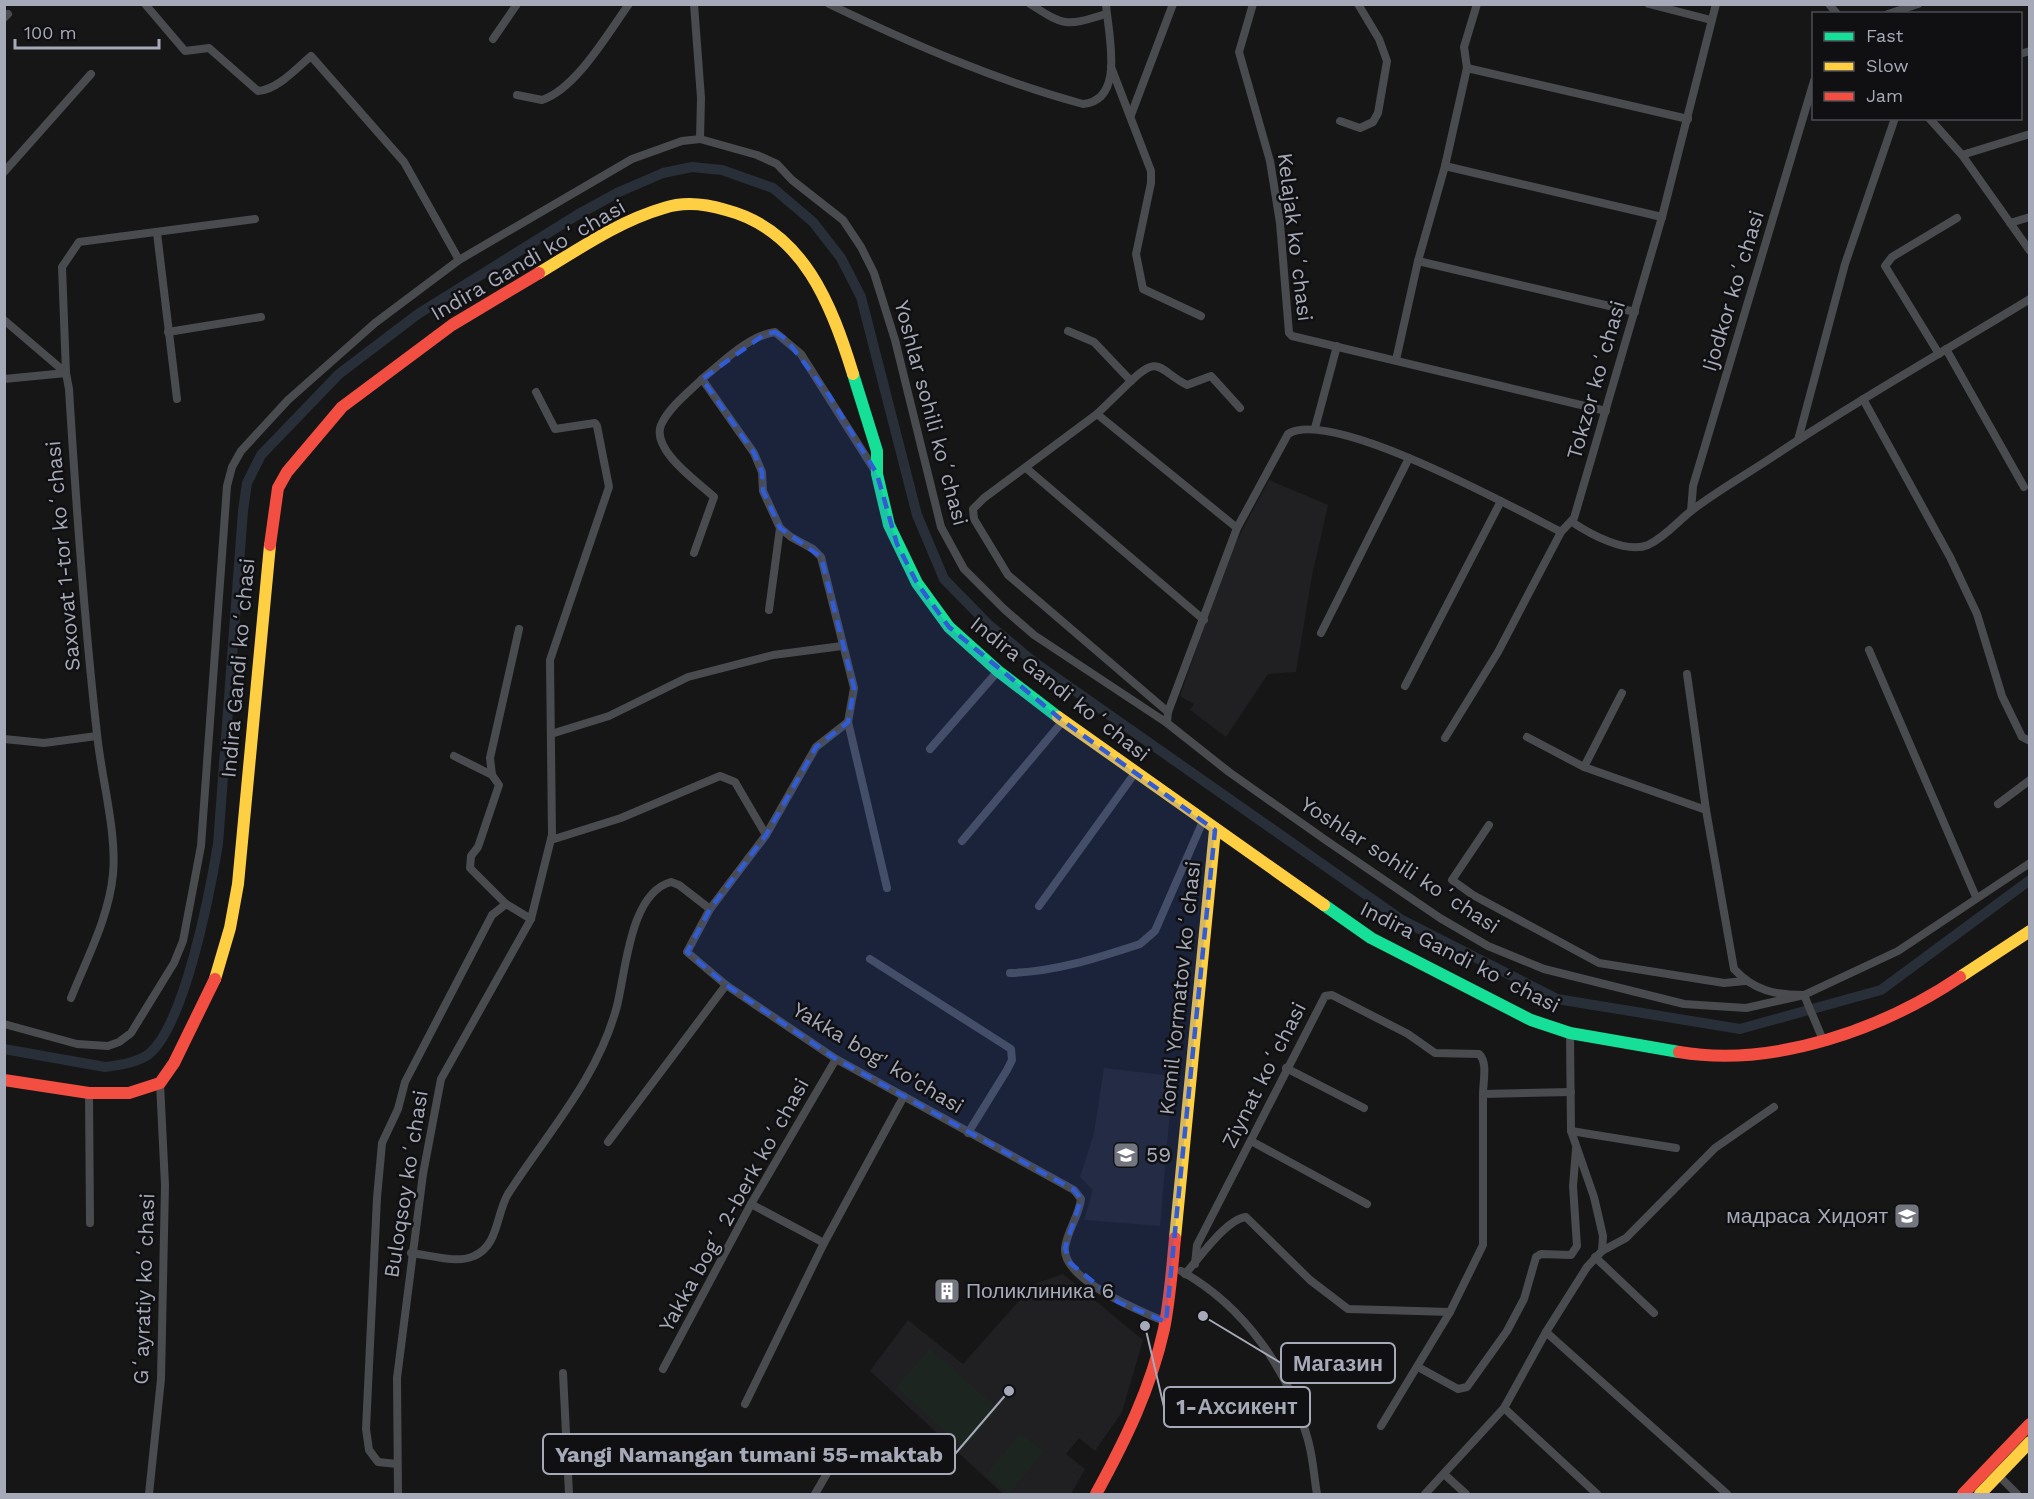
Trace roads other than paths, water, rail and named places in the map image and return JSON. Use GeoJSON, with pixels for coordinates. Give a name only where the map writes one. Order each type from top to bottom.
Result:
{"type":"FeatureCollection","features":[{"type":"Feature","properties":{"kind":"street"},"geometry":{"type":"LineString","coordinates":[[145,4],[185,51],[209,48],[258,91],[265,91],[285,78],[311,56],[404,162],[459,260]]}},
{"type":"Feature","properties":{"kind":"street"},"geometry":{"type":"LineString","coordinates":[[493,39],[517,4]]}},
{"type":"Feature","properties":{"kind":"street"},"geometry":{"type":"LineString","coordinates":[[517,95],[542,100],[561,90],[585,65],[629,4]]}},
{"type":"Feature","properties":{"kind":"street"},"geometry":{"type":"LineString","coordinates":[[4,1024],[77,1044],[108,1046],[119,1042],[131,1033],[156,997],[183,941],[201,846],[213,712],[227,486],[232,467],[241,451],[288,400],[375,323],[459,260],[632,159],[664,146],[700,139],[694,4]]}},
{"type":"Feature","properties":{"kind":"street"},"geometry":{"type":"LineString","coordinates":[[829,4],[915,46],[1012,82],[1083,104],[1092,103],[1102,97],[1108,87],[1110,67],[1106,9],[1072,24],[1064,24],[1030,4]]}},
{"type":"Feature","properties":{"kind":"street"},"geometry":{"type":"LineString","coordinates":[[1131,115],[1173,4]]}},
{"type":"Feature","properties":{"kind":"street","name":"Kelajak koʻchasi"},"geometry":{"type":"LineString","coordinates":[[1253,4],[1239,52],[1270,161],[1280,223],[1289,333],[1292,336],[1606,411]]}},
{"type":"Feature","properties":{"kind":"street"},"geometry":{"type":"LineString","coordinates":[[1340,121],[1360,128],[1373,122],[1378,113],[1387,72],[1385,51],[1358,4]]}},
{"type":"Feature","properties":{"kind":"street"},"geometry":{"type":"LineString","coordinates":[[1395,360],[1418,261],[1445,166],[1467,68],[1464,47],[1477,4]]}},
{"type":"Feature","properties":{"kind":"street"},"geometry":{"type":"LineString","coordinates":[[1649,4],[1711,20]]}},
{"type":"Feature","properties":{"kind":"street","name":"Tokzor koʻchasi"},"geometry":{"type":"LineString","coordinates":[[1572,522],[1662,217],[1716,4]]}},
{"type":"Feature","properties":{"kind":"street"},"geometry":{"type":"LineString","coordinates":[[1894,12],[1918,4]]}},
{"type":"Feature","properties":{"kind":"street"},"geometry":{"type":"LineString","coordinates":[[1110,67],[1131,115],[1151,171],[1151,183],[1136,254],[1143,289],[1201,316]]}},
{"type":"Feature","properties":{"kind":"street"},"geometry":{"type":"LineString","coordinates":[[1467,68],[1688,119]]}},
{"type":"Feature","properties":{"kind":"street"},"geometry":{"type":"LineString","coordinates":[[4,172],[91,74]]}},
{"type":"Feature","properties":{"kind":"street","name":"Ijodkor koʻchasi"},"geometry":{"type":"LineString","coordinates":[[1690,511],[1693,486],[1812,88]]}},
{"type":"Feature","properties":{"kind":"street"},"geometry":{"type":"LineString","coordinates":[[1798,440],[1845,264],[1894,120]]}},
{"type":"Feature","properties":{"kind":"street"},"geometry":{"type":"LineString","coordinates":[[1931,120],[1962,155],[2030,251]]}},
{"type":"Feature","properties":{"kind":"street"},"geometry":{"type":"LineString","coordinates":[[1962,155],[2030,134]]}},
{"type":"Feature","properties":{"kind":"street","name":"Yoshlar sohili koʻchasi"},"geometry":{"type":"LineString","coordinates":[[700,139],[777,164],[792,180],[843,220],[861,247],[874,273],[895,340],[941,527],[964,568],[1004,609],[1034,635],[1167,723],[1229,772],[1327,841],[1440,918],[1488,946],[1544,969],[1684,1004],[1746,1008],[1804,995],[1898,951],[2030,863]]}},
{"type":"Feature","properties":{"kind":"street"},"geometry":{"type":"LineString","coordinates":[[1445,166],[1662,217]]}},
{"type":"Feature","properties":{"kind":"street","name":"Indira Gandi koʻchasi"},"geometry":{"type":"LineString","coordinates":[[160,1083],[174,1063],[213,985],[231,928],[238,884],[275,496],[287,472],[304,450],[363,389],[452,325],[620,225],[665,207],[701,203],[743,214],[761,224],[793,248],[826,297],[840,331],[877,451],[877,474],[889,525],[917,583],[949,627],[998,671],[1063,721],[1371,938],[1531,1020],[1570,1033],[1692,1054],[1768,1053],[1846,1035],[1926,1000],[2030,931]]}},
{"type":"Feature","properties":{"kind":"street"},"geometry":{"type":"LineString","coordinates":[[2010,223],[2030,217]]}},
{"type":"Feature","properties":{"kind":"street"},"geometry":{"type":"LineString","coordinates":[[1957,218],[1892,257],[1885,266],[1943,352],[2024,487]]}},
{"type":"Feature","properties":{"kind":"street","name":"Saxovat 1-tor koʻchasi"},"geometry":{"type":"LineString","coordinates":[[70,998],[101,923],[114,857],[97,736],[66,373],[62,267],[79,242],[255,219]]}},
{"type":"Feature","properties":{"kind":"street"},"geometry":{"type":"LineString","coordinates":[[157,233],[177,399]]}},
{"type":"Feature","properties":{"kind":"street"},"geometry":{"type":"LineString","coordinates":[[1418,261],[1635,312]]}},
{"type":"Feature","properties":{"kind":"street"},"geometry":{"type":"LineString","coordinates":[[1445,738],[1498,652],[1561,532],[1572,522],[1590,532],[1635,547],[1648,545],[1670,530],[1690,511],[1798,440],[2030,299]]}},
{"type":"Feature","properties":{"kind":"street"},"geometry":{"type":"LineString","coordinates":[[168,332],[261,317]]}},
{"type":"Feature","properties":{"kind":"street"},"geometry":{"type":"LineString","coordinates":[[4,320],[66,373]]}},
{"type":"Feature","properties":{"kind":"street"},"geometry":{"type":"LineString","coordinates":[[1068,331],[1094,342],[1131,381]]}},
{"type":"Feature","properties":{"kind":"street"},"geometry":{"type":"LineString","coordinates":[[694,553],[714,497],[668,454],[660,441],[660,426],[702,379],[765,334],[775,332],[801,354],[877,474]]}},
{"type":"Feature","properties":{"kind":"street"},"geometry":{"type":"LineString","coordinates":[[1315,428],[1337,346]]}},
{"type":"Feature","properties":{"kind":"street","name":"Yoshlar sohili koʻchasi"},"geometry":{"type":"LineString","coordinates":[[1168,712],[1008,575],[983,539],[974,519],[973,509],[984,498],[1097,414],[1144,368],[1162,366],[1186,385],[1211,376],[1240,408]]}},
{"type":"Feature","properties":{"kind":"street"},"geometry":{"type":"LineString","coordinates":[[4,379],[66,373]]}},
{"type":"Feature","properties":{"kind":"street"},"geometry":{"type":"LineString","coordinates":[[702,379],[754,453],[762,472],[763,491],[780,528],[821,557],[854,688],[848,722],[887,888]]}},
{"type":"Feature","properties":{"kind":"street","name":"Buloqsoy koʻchasi"},"geometry":{"type":"LineString","coordinates":[[398,1494],[397,1378],[411,1253],[441,1079],[531,919],[551,840],[550,660],[609,487],[595,423],[555,429],[536,392]]}},
{"type":"Feature","properties":{"kind":"street"},"geometry":{"type":"LineString","coordinates":[[1863,399],[1950,557],[1977,614],[2002,696],[2022,737],[2030,741]]}},
{"type":"Feature","properties":{"kind":"street"},"geometry":{"type":"LineString","coordinates":[[1097,414],[1237,528]]}},
{"type":"Feature","properties":{"kind":"street"},"geometry":{"type":"LineString","coordinates":[[1167,723],[1168,712],[1237,528],[1288,434],[1295,429],[1315,428],[1409,458],[1561,532]]}},
{"type":"Feature","properties":{"kind":"street"},"geometry":{"type":"LineString","coordinates":[[1321,633],[1409,458]]}},
{"type":"Feature","properties":{"kind":"street"},"geometry":{"type":"LineString","coordinates":[[1026,468],[1204,620]]}},
{"type":"Feature","properties":{"kind":"street"},"geometry":{"type":"LineString","coordinates":[[1406,686],[1501,501]]}},
{"type":"Feature","properties":{"kind":"street"},"geometry":{"type":"LineString","coordinates":[[770,610],[780,528]]}},
{"type":"Feature","properties":{"kind":"street"},"geometry":{"type":"LineString","coordinates":[[492,775],[492,746],[519,629]]}},
{"type":"Feature","properties":{"kind":"street"},"geometry":{"type":"LineString","coordinates":[[551,734],[609,716],[688,676],[773,656],[842,646]]}},
{"type":"Feature","properties":{"kind":"street"},"geometry":{"type":"LineString","coordinates":[[1869,650],[1976,897]]}},
{"type":"Feature","properties":{"kind":"street"},"geometry":{"type":"LineString","coordinates":[[930,749],[998,671]]}},
{"type":"Feature","properties":{"kind":"street"},"geometry":{"type":"LineString","coordinates":[[1687,674],[1706,810],[1734,969],[1745,981],[1777,994],[1804,995],[1823,1040]]}},
{"type":"Feature","properties":{"kind":"street"},"geometry":{"type":"LineString","coordinates":[[1584,767],[1622,693]]}},
{"type":"Feature","properties":{"kind":"street"},"geometry":{"type":"LineString","coordinates":[[962,841],[1063,721]]}},
{"type":"Feature","properties":{"kind":"street","name":"Yakka bog' ko'chasi"},"geometry":{"type":"LineString","coordinates":[[848,722],[816,747],[766,836],[710,909],[687,951],[726,985],[837,1059],[1074,1190],[1082,1199],[1065,1248],[1070,1263],[1077,1272],[1118,1302],[1166,1322]]}},
{"type":"Feature","properties":{"kind":"street"},"geometry":{"type":"LineString","coordinates":[[4,739],[45,743],[97,736]]}},
{"type":"Feature","properties":{"kind":"street"},"geometry":{"type":"LineString","coordinates":[[1527,737],[1584,767],[1706,810]]}},
{"type":"Feature","properties":{"kind":"street"},"geometry":{"type":"LineString","coordinates":[[454,756],[492,775],[499,785],[478,847],[471,856],[470,868],[506,904],[531,919]]}},
{"type":"Feature","properties":{"kind":"street"},"geometry":{"type":"LineString","coordinates":[[1039,906],[1135,773]]}},
{"type":"Feature","properties":{"kind":"street"},"geometry":{"type":"LineString","coordinates":[[551,840],[621,818],[720,776],[735,782],[766,836]]}},
{"type":"Feature","properties":{"kind":"street"},"geometry":{"type":"LineString","coordinates":[[1998,804],[2030,780]]}},
{"type":"Feature","properties":{"kind":"street"},"geometry":{"type":"LineString","coordinates":[[1010,974],[1035,973],[1086,962],[1140,944],[1148,939],[1155,931],[1203,821]]}},
{"type":"Feature","properties":{"kind":"street"},"geometry":{"type":"LineString","coordinates":[[1490,825],[1452,880],[1473,894],[1599,963],[1724,983],[1745,981]]}},
{"type":"Feature","properties":{"kind":"street","name":"Komil Yormatov koʻchasi"},"geometry":{"type":"LineString","coordinates":[[1096,1494],[1134,1426],[1161,1352],[1173,1267],[1215,830]]}},
{"type":"Feature","properties":{"kind":"street"},"geometry":{"type":"LineString","coordinates":[[411,1253],[460,1259],[474,1257],[490,1242],[507,1196],[562,1118],[604,1048],[639,914],[653,891],[671,882],[680,885],[710,909]]}},
{"type":"Feature","properties":{"kind":"street"},"geometry":{"type":"LineString","coordinates":[[397,1464],[378,1462],[369,1450],[366,1429],[370,1311],[382,1143],[398,1108],[405,1082],[448,999],[492,915],[506,904]]}},
{"type":"Feature","properties":{"kind":"street"},"geometry":{"type":"LineString","coordinates":[[870,959],[1011,1049],[1012,1060],[1007,1070],[968,1132]]}},
{"type":"Feature","properties":{"kind":"street"},"geometry":{"type":"LineString","coordinates":[[608,1142],[726,985]]}},
{"type":"Feature","properties":{"kind":"street","name":"Ziynat koʻchasi"},"geometry":{"type":"LineString","coordinates":[[1195,1264],[1197,1245],[1325,996],[1332,994],[1408,1034],[1435,1053],[1479,1054],[1484,1065],[1483,1245],[1450,1312],[1381,1426]]}},
{"type":"Feature","properties":{"kind":"street"},"geometry":{"type":"LineString","coordinates":[[1570,1033],[1571,1131],[1601,1226],[1598,1254]]}},
{"type":"Feature","properties":{"kind":"street","name":"Yakka bogʻ 2-berk koʻchasi"},"geometry":{"type":"LineString","coordinates":[[663,1369],[751,1204],[837,1059]]}},
{"type":"Feature","properties":{"kind":"street"},"geometry":{"type":"LineString","coordinates":[[1286,1068],[1364,1108]]}},
{"type":"Feature","properties":{"kind":"street"},"geometry":{"type":"LineString","coordinates":[[4,1080],[89,1093],[129,1093],[160,1083]]}},
{"type":"Feature","properties":{"kind":"street","name":"Gʻayratiy koʻchasi"},"geometry":{"type":"LineString","coordinates":[[149,1494],[161,1378],[165,1185],[160,1083]]}},
{"type":"Feature","properties":{"kind":"street"},"geometry":{"type":"LineString","coordinates":[[1483,1094],[1571,1092]]}},
{"type":"Feature","properties":{"kind":"street"},"geometry":{"type":"LineString","coordinates":[[89,1093],[90,1223]]}},
{"type":"Feature","properties":{"kind":"street"},"geometry":{"type":"LineString","coordinates":[[745,1404],[824,1243],[904,1096]]}},
{"type":"Feature","properties":{"kind":"street"},"geometry":{"type":"LineString","coordinates":[[1425,1494],[1504,1408],[1546,1332],[1598,1254],[1626,1238],[1715,1148],[1774,1107]]}},
{"type":"Feature","properties":{"kind":"street"},"geometry":{"type":"LineString","coordinates":[[1571,1131],[1676,1148]]}},
{"type":"Feature","properties":{"kind":"street"},"geometry":{"type":"LineString","coordinates":[[1251,1140],[1367,1204]]}},
{"type":"Feature","properties":{"kind":"street"},"geometry":{"type":"LineString","coordinates":[[1418,1367],[1458,1389],[1467,1387],[1507,1331],[1524,1299],[1536,1257],[1541,1254],[1571,1255],[1577,1246],[1574,1186],[1576,1143]]}},
{"type":"Feature","properties":{"kind":"street"},"geometry":{"type":"LineString","coordinates":[[751,1204],[824,1243]]}},
{"type":"Feature","properties":{"kind":"street"},"geometry":{"type":"LineString","coordinates":[[1185,1274],[1226,1228],[1238,1218],[1246,1217],[1310,1280],[1348,1309],[1450,1312]]}},
{"type":"Feature","properties":{"kind":"street"},"geometry":{"type":"LineString","coordinates":[[1598,1254],[1654,1312]]}},
{"type":"Feature","properties":{"kind":"street"},"geometry":{"type":"LineString","coordinates":[[1173,1267],[1207,1286],[1252,1329],[1287,1384],[1308,1440],[1317,1494]]}},
{"type":"Feature","properties":{"kind":"street"},"geometry":{"type":"LineString","coordinates":[[1546,1332],[1727,1494]]}},
{"type":"Feature","properties":{"kind":"street"},"geometry":{"type":"LineString","coordinates":[[563,1373],[569,1494]]}},
{"type":"Feature","properties":{"kind":"street"},"geometry":{"type":"LineString","coordinates":[[1504,1408],[1597,1494]]}},
{"type":"Feature","properties":{"kind":"street"},"geometry":{"type":"LineString","coordinates":[[1963,1494],[2030,1424]]}},
{"type":"Feature","properties":{"kind":"street"},"geometry":{"type":"LineString","coordinates":[[1980,1494],[2030,1442]]}},
{"type":"Feature","properties":{"kind":"street"},"geometry":{"type":"LineString","coordinates":[[815,1494],[829,1470]]}},
{"type":"Feature","properties":{"kind":"street"},"geometry":{"type":"LineString","coordinates":[[1444,1474],[1466,1494]]}},
{"type":"Feature","properties":{"kind":"street"},"geometry":{"type":"LineString","coordinates":[[1998,1475],[2017,1494]]}},
{"type":"Feature","properties":{"kind":"waterway"},"geometry":{"type":"LineString","coordinates":[[4,1049],[105,1067],[122,1064],[139,1060],[149,1054],[162,1038],[174,1015],[194,956],[218,844],[243,511],[247,483],[261,455],[339,374],[418,314],[577,215],[619,192],[663,173],[692,167],[722,170],[773,188],[813,222],[841,258],[861,297],[917,515],[944,579],[988,624],[1034,662],[1402,920],[1557,999],[1740,1029],[1881,990],[2030,880]]}},
{"type":"Feature","properties":{"kind":"place","name":"59"},"geometry":{"type":"Point","coordinates":[1126,1155]}},
{"type":"Feature","properties":{"kind":"place","name":"мадраса Хидоят"},"geometry":{"type":"Point","coordinates":[1907,1216]}},
{"type":"Feature","properties":{"kind":"place","name":"Поликлиника 6"},"geometry":{"type":"Point","coordinates":[947,1291]}},
{"type":"Feature","properties":{"kind":"place","name":"Магазин"},"geometry":{"type":"Point","coordinates":[1203,1316]}},
{"type":"Feature","properties":{"kind":"place","name":"1-Ахсикент"},"geometry":{"type":"Point","coordinates":[1145,1326]}},
{"type":"Feature","properties":{"kind":"place","name":"Yangi Namangan tumani 55-maktab"},"geometry":{"type":"Point","coordinates":[1009,1391]}}]}
